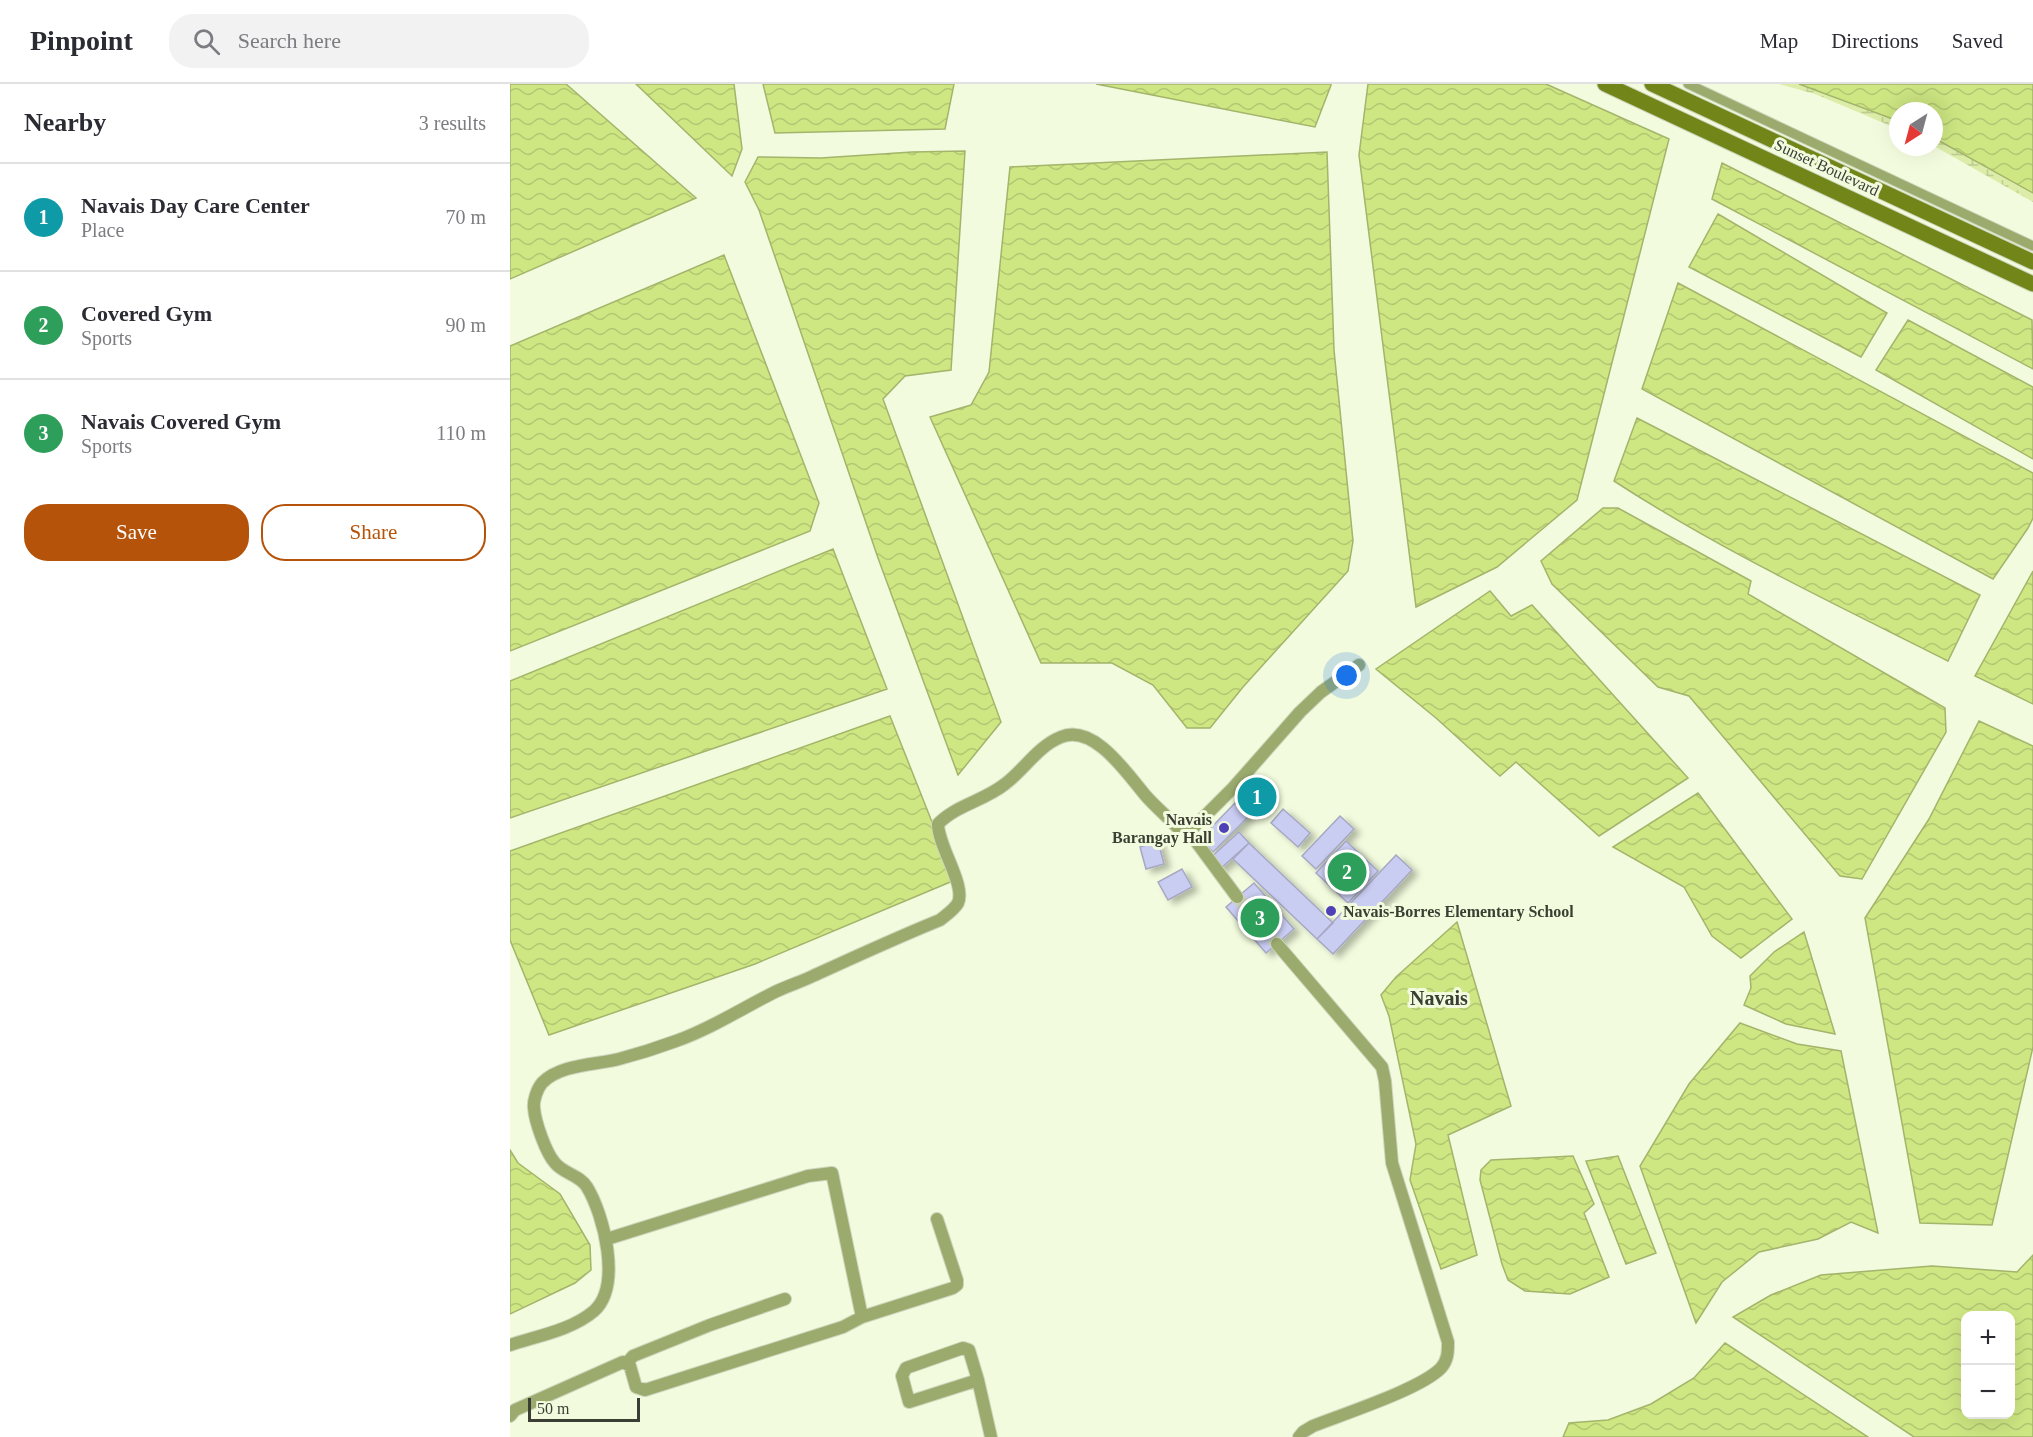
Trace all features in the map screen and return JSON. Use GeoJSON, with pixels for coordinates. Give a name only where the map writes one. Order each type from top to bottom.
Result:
{"type":"FeatureCollection","features":[{"type":"Feature","properties":{"kind":"main road","name":"Sunset Boulevard"},"geometry":{"type":"LineString","coordinates":[[1605,84],[2033,284]]}},
{"type":"Feature","properties":{"kind":"main road","name":"Sunset Boulevard"},"geometry":{"type":"LineString","coordinates":[[1652,84],[2033,262]]}},
{"type":"Feature","properties":{"kind":"street"},"geometry":{"type":"LineString","coordinates":[[1688,84],[2033,246]]}},
{"type":"Feature","properties":{"kind":"street"},"geometry":{"type":"LineString","coordinates":[[1189,832],[1233,788],[1299,712],[1321,692],[1359,665]]}},
{"type":"Feature","properties":{"kind":"street"},"geometry":{"type":"LineString","coordinates":[[510,1345],[572,1324],[593,1311],[602,1302],[607,1289],[607,1239],[586,1184],[555,1164],[548,1152],[533,1107],[536,1093],[542,1083],[574,1067],[618,1059],[677,1041],[778,990],[940,920],[957,905],[959,899],[955,876],[938,834],[938,824],[954,811],[1003,786],[1026,763],[1061,736],[1075,734],[1100,744],[1177,827],[1189,832],[1238,897]]}},
{"type":"Feature","properties":{"kind":"street"},"geometry":{"type":"LineString","coordinates":[[1277,944],[1382,1067],[1392,1163],[1448,1342],[1448,1356],[1442,1367],[1430,1377],[1313,1426],[1299,1437]]}},
{"type":"Feature","properties":{"kind":"street"},"geometry":{"type":"LineString","coordinates":[[607,1239],[808,1176],[832,1173],[862,1317]]}},
{"type":"Feature","properties":{"kind":"street"},"geometry":{"type":"LineString","coordinates":[[627,1363],[636,1387],[645,1390],[843,1327],[862,1317],[957,1285],[937,1219]]}},
{"type":"Feature","properties":{"kind":"street"},"geometry":{"type":"LineString","coordinates":[[627,1363],[633,1356],[710,1325],[785,1299]]}},
{"type":"Feature","properties":{"kind":"street"},"geometry":{"type":"LineString","coordinates":[[978,1380],[909,1402],[902,1376],[906,1368],[963,1348],[969,1350],[978,1380],[990,1437]]}},
{"type":"Feature","properties":{"kind":"street"},"geometry":{"type":"LineString","coordinates":[[510,1416],[515,1410],[623,1362],[627,1363]]}},
{"type":"Feature","properties":{"kind":"green space"},"geometry":{"type":"Polygon","coordinates":[[[1779,84],[1822,84],[1889,113],[1889,125],[1815,94],[1779,84]]]}},
{"type":"Feature","properties":{"kind":"green space"},"geometry":{"type":"Polygon","coordinates":[[[1943,127],[2033,160],[2033,202],[1943,151],[1943,127]]]}},
{"type":"Feature","properties":{"kind":"water"},"geometry":{"type":"Polygon","coordinates":[[[510,84],[566,84],[696,198],[510,279],[510,84]]]}},
{"type":"Feature","properties":{"kind":"water"},"geometry":{"type":"Polygon","coordinates":[[[636,84],[734,84],[742,149],[732,176],[636,84]]]}},
{"type":"Feature","properties":{"kind":"water"},"geometry":{"type":"Polygon","coordinates":[[[763,84],[954,84],[945,129],[775,133],[763,84]]]}},
{"type":"Feature","properties":{"kind":"water"},"geometry":{"type":"Polygon","coordinates":[[[1096,84],[1331,84],[1331,85],[1315,127],[1096,84]]]}},
{"type":"Feature","properties":{"kind":"water"},"geometry":{"type":"Polygon","coordinates":[[[1368,84],[1546,84],[1669,139],[1577,500],[1497,567],[1416,607],[1359,155],[1368,84]]]}},
{"type":"Feature","properties":{"kind":"water"},"geometry":{"type":"Polygon","coordinates":[[[1799,84],[2033,84],[2033,193],[1943,143],[1943,102],[1889,102],[1889,118],[1799,84]]]}},
{"type":"Feature","properties":{"kind":"water"},"geometry":{"type":"Polygon","coordinates":[[[965,151],[951,370],[905,376],[883,399],[1001,722],[958,775],[878,558],[759,210],[745,182],[758,157],[821,158],[965,151]]]}},
{"type":"Feature","properties":{"kind":"water"},"geometry":{"type":"Polygon","coordinates":[[[1327,152],[1334,350],[1353,541],[1348,571],[1243,687],[1210,728],[1187,728],[1153,685],[1112,663],[1041,663],[930,417],[971,405],[989,372],[1010,167],[1327,152]]]}},
{"type":"Feature","properties":{"kind":"water"},"geometry":{"type":"Polygon","coordinates":[[[1722,163],[2032,320],[2033,369],[1712,199],[1722,163]]]}},
{"type":"Feature","properties":{"kind":"water"},"geometry":{"type":"Polygon","coordinates":[[[1718,214],[1887,313],[1861,357],[1689,267],[1718,214]]]}},
{"type":"Feature","properties":{"kind":"water"},"geometry":{"type":"Polygon","coordinates":[[[724,255],[819,503],[810,531],[510,651],[510,346],[724,255]]]}},
{"type":"Feature","properties":{"kind":"water"},"geometry":{"type":"Polygon","coordinates":[[[1678,283],[2033,473],[2033,518],[1993,579],[1642,389],[1678,283]]]}},
{"type":"Feature","properties":{"kind":"water"},"geometry":{"type":"Polygon","coordinates":[[[1908,320],[2033,387],[2033,459],[1876,370],[1908,320]]]}},
{"type":"Feature","properties":{"kind":"water"},"geometry":{"type":"Polygon","coordinates":[[[1637,418],[1980,595],[1948,661],[1736,553],[1614,481],[1637,418]]]}},
{"type":"Feature","properties":{"kind":"water"},"geometry":{"type":"Polygon","coordinates":[[[1603,508],[1618,508],[1751,581],[1748,594],[1945,708],[1946,732],[1862,879],[1840,876],[1689,696],[1658,687],[1552,584],[1541,561],[1603,508]]]}},
{"type":"Feature","properties":{"kind":"water"},"geometry":{"type":"Polygon","coordinates":[[[833,549],[887,689],[510,818],[510,681],[833,549]]]}},
{"type":"Feature","properties":{"kind":"water"},"geometry":{"type":"Polygon","coordinates":[[[2033,571],[2033,704],[1975,676],[2033,571]]]}},
{"type":"Feature","properties":{"kind":"water"},"geometry":{"type":"Polygon","coordinates":[[[1490,591],[1511,616],[1532,605],[1688,778],[1599,836],[1516,762],[1500,776],[1436,718],[1376,669],[1490,591]]]}},
{"type":"Feature","properties":{"kind":"water"},"geometry":{"type":"Polygon","coordinates":[[[890,716],[955,880],[755,964],[549,1035],[510,940],[510,851],[890,716]]]}},
{"type":"Feature","properties":{"kind":"water"},"geometry":{"type":"Polygon","coordinates":[[[1979,721],[2033,746],[2033,1047],[1992,1225],[1920,1223],[1865,918],[1929,819],[1979,721]]]}},
{"type":"Feature","properties":{"kind":"water"},"geometry":{"type":"Polygon","coordinates":[[[1698,793],[1792,919],[1741,958],[1712,936],[1684,887],[1613,847],[1698,793]]]}},
{"type":"Feature","properties":{"kind":"water"},"geometry":{"type":"Polygon","coordinates":[[[1457,922],[1511,1106],[1448,1135],[1477,1255],[1441,1269],[1410,1180],[1416,1144],[1389,1016],[1381,995],[1396,977],[1457,922]]]}},
{"type":"Feature","properties":{"kind":"water"},"geometry":{"type":"Polygon","coordinates":[[[1804,932],[1835,1034],[1786,1024],[1744,1005],[1751,988],[1750,976],[1774,952],[1804,932]]]}},
{"type":"Feature","properties":{"kind":"water"},"geometry":{"type":"Polygon","coordinates":[[[1740,1023],[1797,1044],[1841,1051],[1878,1233],[1851,1222],[1818,1239],[1759,1252],[1722,1282],[1696,1323],[1640,1166],[1689,1084],[1740,1023]]]}},
{"type":"Feature","properties":{"kind":"water"},"geometry":{"type":"Polygon","coordinates":[[[510,1150],[518,1163],[560,1194],[590,1245],[591,1270],[575,1283],[510,1314],[510,1150]]]}},
{"type":"Feature","properties":{"kind":"water"},"geometry":{"type":"Polygon","coordinates":[[[1573,1156],[1594,1204],[1584,1213],[1609,1277],[1570,1294],[1525,1291],[1508,1280],[1502,1264],[1480,1180],[1481,1170],[1491,1160],[1573,1156]]]}},
{"type":"Feature","properties":{"kind":"water"},"geometry":{"type":"Polygon","coordinates":[[[1618,1156],[1656,1253],[1626,1264],[1586,1161],[1618,1156]]]}},
{"type":"Feature","properties":{"kind":"water"},"geometry":{"type":"Polygon","coordinates":[[[2033,1255],[2033,1437],[1914,1437],[1733,1317],[1771,1295],[1821,1275],[1932,1266],[2017,1272],[2033,1255]]]}},
{"type":"Feature","properties":{"kind":"water"},"geometry":{"type":"Polygon","coordinates":[[[1725,1343],[1868,1437],[1563,1437],[1569,1423],[1608,1420],[1651,1404],[1694,1378],[1725,1343]]]}},
{"type":"Feature","properties":{"kind":"building"},"geometry":{"type":"Polygon","coordinates":[[[1254,784],[1271,799],[1260,810],[1244,795],[1254,784]]]}},
{"type":"Feature","properties":{"kind":"building","name":"Navais Barangay Hall"},"geometry":{"type":"Polygon","coordinates":[[[1235,803],[1248,817],[1213,852],[1200,839],[1235,803]]]}},
{"type":"Feature","properties":{"kind":"building"},"geometry":{"type":"Polygon","coordinates":[[[1283,809],[1310,833],[1298,847],[1271,823],[1283,809]]]}},
{"type":"Feature","properties":{"kind":"building"},"geometry":{"type":"Polygon","coordinates":[[[1340,816],[1354,829],[1316,869],[1302,856],[1340,816]]]}},
{"type":"Feature","properties":{"kind":"building"},"geometry":{"type":"Polygon","coordinates":[[[1239,832],[1249,843],[1219,870],[1209,859],[1239,832]]]}},
{"type":"Feature","properties":{"kind":"building"},"geometry":{"type":"Polygon","coordinates":[[[1158,841],[1164,864],[1146,869],[1140,847],[1158,841]]]}},
{"type":"Feature","properties":{"kind":"building"},"geometry":{"type":"Polygon","coordinates":[[[1346,841],[1378,871],[1348,903],[1316,873],[1346,841]]]}},
{"type":"Feature","properties":{"kind":"building"},"geometry":{"type":"Polygon","coordinates":[[[1249,843],[1333,923],[1317,939],[1233,859],[1249,843]]]}},
{"type":"Feature","properties":{"kind":"building"},"geometry":{"type":"Polygon","coordinates":[[[1396,855],[1412,870],[1333,954],[1317,939],[1396,855]]]}},
{"type":"Feature","properties":{"kind":"building"},"geometry":{"type":"Polygon","coordinates":[[[1182,869],[1192,887],[1168,900],[1158,882],[1182,869]]]}},
{"type":"Feature","properties":{"kind":"building"},"geometry":{"type":"Polygon","coordinates":[[[1254,883],[1294,929],[1266,953],[1226,907],[1254,883]]]}},
{"type":"Feature","properties":{"kind":"tunnel"},"geometry":{"type":"LineString","coordinates":[[1237,897],[1277,944]]}},
{"type":"Feature","properties":{"kind":"place","name":"Navais Day Care Center"},"geometry":{"type":"Point","coordinates":[1257,797]}},
{"type":"Feature","properties":{"kind":"place","name":"Navais Barangay Hall"},"geometry":{"type":"Point","coordinates":[1224,828]}},
{"type":"Feature","properties":{"kind":"place","name":"Covered Gym"},"geometry":{"type":"Point","coordinates":[1347,872]}},
{"type":"Feature","properties":{"kind":"place","name":"Navais-Borres Elementary School"},"geometry":{"type":"Point","coordinates":[1331,911]}},
{"type":"Feature","properties":{"kind":"place","name":"Navais Covered Gym"},"geometry":{"type":"Point","coordinates":[1260,918]}},
{"type":"Feature","properties":{"kind":"district","name":"Navais"},"geometry":{"type":"Point","coordinates":[1439,998]}}]}
